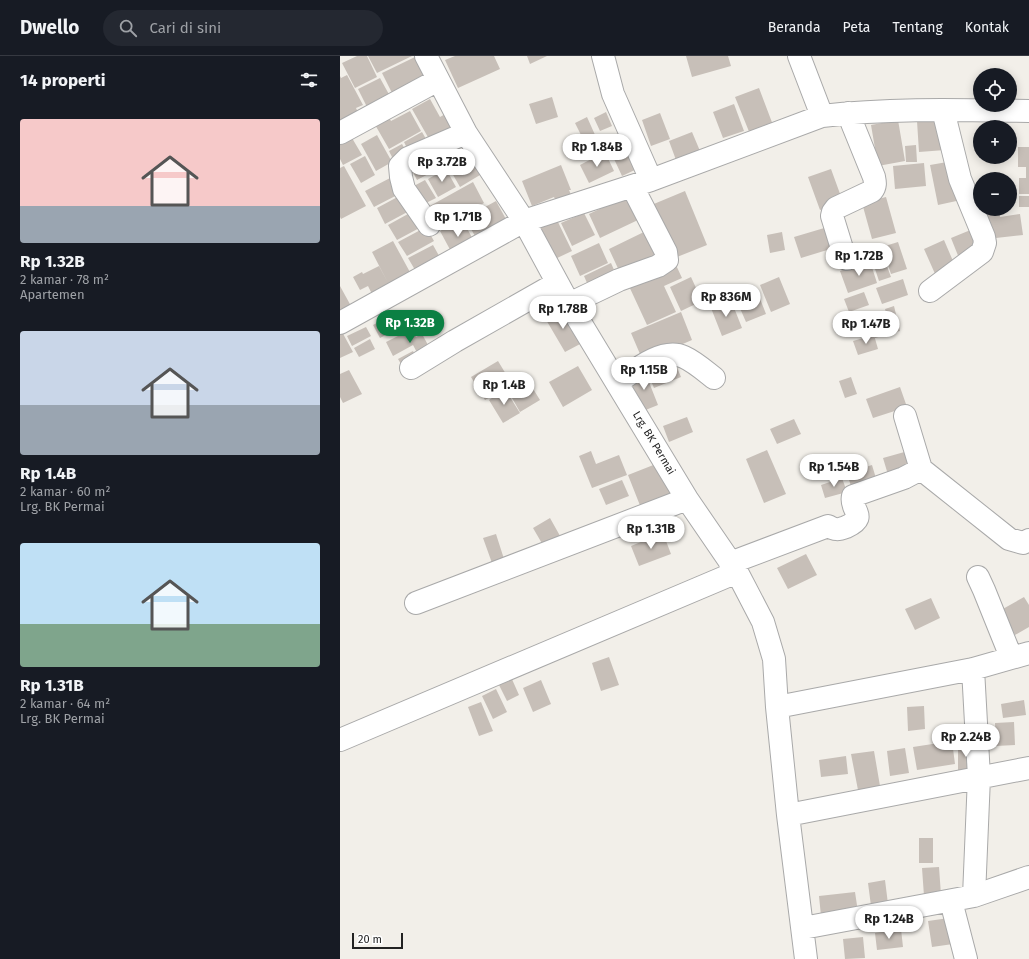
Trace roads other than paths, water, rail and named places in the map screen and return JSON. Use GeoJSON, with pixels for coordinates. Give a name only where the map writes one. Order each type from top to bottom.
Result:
{"type":"FeatureCollection","features":[{"type":"Feature","properties":{"kind":"street"},"geometry":{"type":"LineString","coordinates":[[569,304],[619,280],[658,266],[667,260],[666,252],[641,183],[613,94],[603,56]]}},
{"type":"Feature","properties":{"kind":"street"},"geometry":{"type":"LineString","coordinates":[[799,56],[822,116]]}},
{"type":"Feature","properties":{"kind":"street"},"geometry":{"type":"LineString","coordinates":[[340,133],[435,64]]}},
{"type":"Feature","properties":{"kind":"street","name":"Lrg. BK Permai"},"geometry":{"type":"LineString","coordinates":[[435,64],[466,133],[524,222],[569,304],[687,499],[733,568],[763,622],[774,658],[777,707],[788,815],[806,959]]}},
{"type":"Feature","properties":{"kind":"street"},"geometry":{"type":"LineString","coordinates":[[930,291],[982,252],[985,243],[984,237],[960,179],[943,110]]}},
{"type":"Feature","properties":{"kind":"street"},"geometry":{"type":"LineString","coordinates":[[340,323],[524,222],[641,183],[822,116],[848,113],[943,110],[1029,112]]}},
{"type":"Feature","properties":{"kind":"street"},"geometry":{"type":"LineString","coordinates":[[847,259],[844,255],[832,216],[833,212],[836,208],[872,190],[875,187],[874,177],[848,113]]}},
{"type":"Feature","properties":{"kind":"street"},"geometry":{"type":"LineString","coordinates":[[429,225],[404,189],[400,166],[408,158],[466,133]]}},
{"type":"Feature","properties":{"kind":"street"},"geometry":{"type":"LineString","coordinates":[[411,368],[557,283]]}},
{"type":"Feature","properties":{"kind":"street"},"geometry":{"type":"LineString","coordinates":[[617,383],[649,361],[663,356],[674,355],[683,356],[714,378]]}},
{"type":"Feature","properties":{"kind":"street"},"geometry":{"type":"LineString","coordinates":[[906,416],[921,469],[1009,539],[1023,543],[1029,540]]}},
{"type":"Feature","properties":{"kind":"street"},"geometry":{"type":"LineString","coordinates":[[340,740],[828,526],[834,530],[839,530],[855,523],[858,519],[852,500],[853,496],[904,478],[921,469]]}},
{"type":"Feature","properties":{"kind":"street"},"geometry":{"type":"LineString","coordinates":[[416,603],[687,499]]}},
{"type":"Feature","properties":{"kind":"street"},"geometry":{"type":"LineString","coordinates":[[777,707],[973,669],[1020,655],[978,577]]}},
{"type":"Feature","properties":{"kind":"street"},"geometry":{"type":"LineString","coordinates":[[973,669],[979,777],[974,896]]}},
{"type":"Feature","properties":{"kind":"street"},"geometry":{"type":"LineString","coordinates":[[788,815],[1029,768]]}},
{"type":"Feature","properties":{"kind":"street"},"geometry":{"type":"LineString","coordinates":[[803,928],[974,896],[1029,877]]}},
{"type":"Feature","properties":{"kind":"street"},"geometry":{"type":"LineString","coordinates":[[951,901],[966,959]]}}]}
